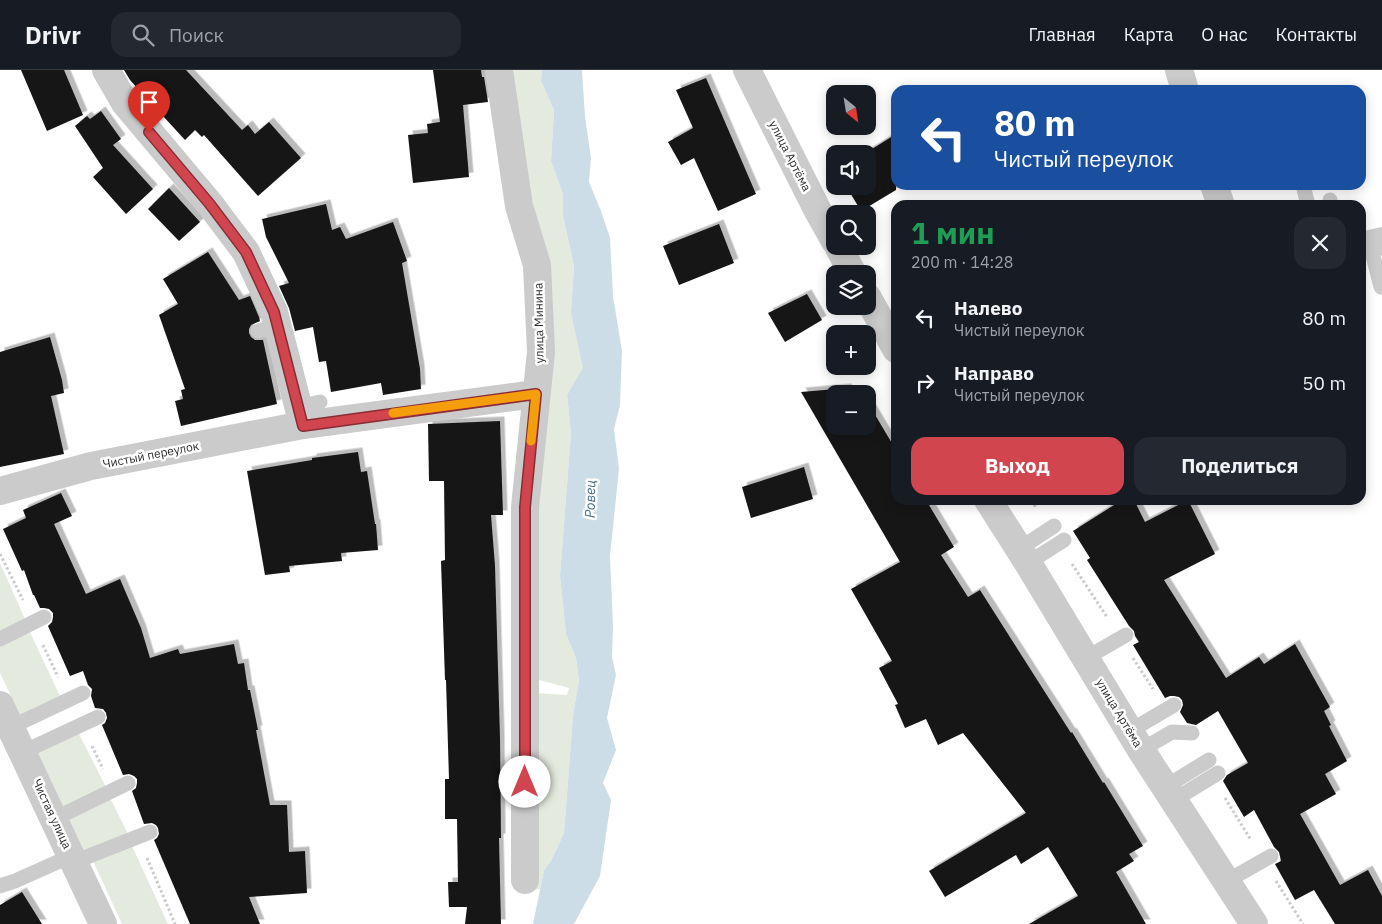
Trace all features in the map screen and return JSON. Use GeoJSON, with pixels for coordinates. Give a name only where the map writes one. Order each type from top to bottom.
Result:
{"type":"FeatureCollection","features":[{"type":"Feature","properties":{"kind":"street"},"geometry":{"type":"LineString","coordinates":[[106,70],[125,103],[209,203],[246,252],[274,312],[268,328],[307,411]]}},
{"type":"Feature","properties":{"kind":"street","name":"улица Минина"},"geometry":{"type":"LineString","coordinates":[[499,70],[519,206],[538,265],[541,352],[525,507],[526,880]]}},
{"type":"Feature","properties":{"kind":"street","name":"улица Артёма"},"geometry":{"type":"LineString","coordinates":[[746,70],[826,225]]}},
{"type":"Feature","properties":{"kind":"street"},"geometry":{"type":"LineString","coordinates":[[1179,70],[1184,85]]}},
{"type":"Feature","properties":{"kind":"street"},"geometry":{"type":"LineString","coordinates":[[876,313],[891,340]]}},
{"type":"Feature","properties":{"kind":"street","name":"Чистый переулок"},"geometry":{"type":"LineString","coordinates":[[0,491],[174,441],[235,447],[307,411],[536,394]]}},
{"type":"Feature","properties":{"kind":"street","name":"улица Артёма"},"geometry":{"type":"LineString","coordinates":[[991,505],[1169,794],[1254,924]]}},
{"type":"Feature","properties":{"kind":"street","name":"Чистая улица"},"geometry":{"type":"LineString","coordinates":[[6,716],[103,924]]}},
{"type":"Feature","properties":{"kind":"lane"},"geometry":{"type":"LineString","coordinates":[[1371,244],[1381,287]]}},
{"type":"Feature","properties":{"kind":"lane"},"geometry":{"type":"LineString","coordinates":[[1024,556],[1054,526]]}},
{"type":"Feature","properties":{"kind":"lane"},"geometry":{"type":"LineString","coordinates":[[1024,556],[1064,540]]}},
{"type":"Feature","properties":{"kind":"lane"},"geometry":{"type":"LineString","coordinates":[[0,638],[44,617]]}},
{"type":"Feature","properties":{"kind":"lane"},"geometry":{"type":"LineString","coordinates":[[1086,658],[1126,635]]}},
{"type":"Feature","properties":{"kind":"lane"},"geometry":{"type":"LineString","coordinates":[[6,716],[83,693]]}},
{"type":"Feature","properties":{"kind":"lane"},"geometry":{"type":"LineString","coordinates":[[1136,741],[1174,705]]}},
{"type":"Feature","properties":{"kind":"lane"},"geometry":{"type":"LineString","coordinates":[[23,752],[98,716]]}},
{"type":"Feature","properties":{"kind":"lane"},"geometry":{"type":"LineString","coordinates":[[1136,741],[1172,732],[1192,733]]}},
{"type":"Feature","properties":{"kind":"lane"},"geometry":{"type":"LineString","coordinates":[[1169,794],[1209,760]]}},
{"type":"Feature","properties":{"kind":"lane"},"geometry":{"type":"LineString","coordinates":[[1169,794],[1218,774]]}},
{"type":"Feature","properties":{"kind":"lane"},"geometry":{"type":"LineString","coordinates":[[54,819],[128,783]]}},
{"type":"Feature","properties":{"kind":"lane"},"geometry":{"type":"LineString","coordinates":[[0,886],[150,832]]}},
{"type":"Feature","properties":{"kind":"lane"},"geometry":{"type":"LineString","coordinates":[[1226,882],[1271,856]]}},
{"type":"Feature","properties":{"kind":"shaded area"},"geometry":{"type":"Polygon","coordinates":[[[511,70],[542,70],[541,81],[554,110],[551,161],[563,194],[563,216],[574,266],[571,313],[584,368],[567,395],[571,433],[560,576],[566,634],[576,658],[579,681],[573,715],[564,833],[551,861],[544,870],[540,889],[530,890],[535,693],[567,695],[569,688],[532,678],[530,207],[511,70]]]}},
{"type":"Feature","properties":{"kind":"shaded area"},"geometry":{"type":"Polygon","coordinates":[[[0,563],[25,619],[0,631],[0,563]]]}},
{"type":"Feature","properties":{"kind":"shaded area"},"geometry":{"type":"Polygon","coordinates":[[[29,630],[60,696],[20,715],[0,673],[0,644],[29,630]]]}},
{"type":"Feature","properties":{"kind":"shaded area"},"geometry":{"type":"Polygon","coordinates":[[[78,732],[106,787],[63,807],[37,752],[78,732]]]}},
{"type":"Feature","properties":{"kind":"shaded area"},"geometry":{"type":"Polygon","coordinates":[[[110,798],[128,834],[84,851],[69,819],[110,798]]]}},
{"type":"Feature","properties":{"kind":"shaded area"},"geometry":{"type":"Polygon","coordinates":[[[131,844],[168,924],[122,924],[93,861],[131,844]]]}},
{"type":"Feature","properties":{"kind":"water","name":"Ровец"},"geometry":{"type":"Polygon","coordinates":[[[542,70],[582,70],[585,117],[591,158],[589,182],[610,238],[613,296],[622,351],[620,405],[614,429],[619,469],[610,556],[613,626],[612,657],[616,675],[607,718],[616,750],[603,783],[611,800],[600,876],[574,924],[533,924],[544,870],[551,861],[564,833],[573,715],[579,681],[576,658],[566,634],[560,576],[571,433],[567,395],[583,368],[571,313],[574,266],[563,216],[563,194],[551,161],[554,110],[541,81],[542,70]]]}},
{"type":"Feature","properties":{"kind":"building"},"geometry":{"type":"Polygon","coordinates":[[[21,70],[64,70],[83,115],[47,131],[21,70]]]}},
{"type":"Feature","properties":{"kind":"building"},"geometry":{"type":"Polygon","coordinates":[[[124,70],[186,70],[242,130],[248,125],[255,134],[269,122],[301,158],[258,196],[204,135],[202,137],[195,130],[185,140],[130,80],[124,70]]]}},
{"type":"Feature","properties":{"kind":"building"},"geometry":{"type":"Polygon","coordinates":[[[433,70],[481,70],[488,102],[463,105],[469,177],[413,183],[408,135],[428,133],[427,124],[440,122],[433,70]]]}},
{"type":"Feature","properties":{"kind":"building"},"geometry":{"type":"Polygon","coordinates":[[[706,78],[756,194],[718,211],[694,158],[681,165],[668,142],[693,128],[676,90],[706,78]]]}},
{"type":"Feature","properties":{"kind":"building"},"geometry":{"type":"Polygon","coordinates":[[[101,111],[121,139],[113,145],[153,189],[126,214],[93,177],[103,168],[75,126],[87,116],[90,119],[101,111]]]}},
{"type":"Feature","properties":{"kind":"building"},"geometry":{"type":"Polygon","coordinates":[[[891,137],[891,190],[896,190],[871,205],[857,205],[851,195],[876,195],[876,146],[891,137]]]}},
{"type":"Feature","properties":{"kind":"building"},"geometry":{"type":"Polygon","coordinates":[[[169,188],[200,222],[179,241],[148,209],[169,188]]]}},
{"type":"Feature","properties":{"kind":"building"},"geometry":{"type":"Polygon","coordinates":[[[326,204],[332,230],[340,227],[346,239],[393,222],[407,261],[402,263],[420,369],[421,389],[383,395],[381,383],[331,392],[326,361],[319,362],[313,327],[295,331],[289,308],[279,286],[289,283],[266,237],[262,219],[326,204]]]}},
{"type":"Feature","properties":{"kind":"building"},"geometry":{"type":"Polygon","coordinates":[[[719,224],[734,263],[679,285],[663,246],[719,224]]]}},
{"type":"Feature","properties":{"kind":"building"},"geometry":{"type":"Polygon","coordinates":[[[208,252],[239,300],[250,296],[260,321],[251,325],[249,333],[255,340],[263,340],[277,404],[181,426],[175,401],[183,399],[181,390],[185,389],[159,315],[178,304],[163,279],[208,252]]]}},
{"type":"Feature","properties":{"kind":"building"},"geometry":{"type":"Polygon","coordinates":[[[807,294],[822,320],[785,342],[768,313],[807,294]]]}},
{"type":"Feature","properties":{"kind":"building"},"geometry":{"type":"Polygon","coordinates":[[[50,337],[64,393],[51,396],[64,454],[0,467],[0,352],[50,337]]]}},
{"type":"Feature","properties":{"kind":"building"},"geometry":{"type":"Polygon","coordinates":[[[826,390],[826,435],[801,392],[826,390]]]}},
{"type":"Feature","properties":{"kind":"building"},"geometry":{"type":"Polygon","coordinates":[[[876,416],[891,442],[891,505],[929,505],[954,547],[941,555],[968,597],[980,590],[1143,846],[1129,854],[1134,861],[1116,872],[1146,924],[1029,924],[1078,896],[1048,847],[1021,864],[1016,855],[945,897],[929,871],[1026,813],[963,733],[938,745],[926,719],[905,728],[895,705],[898,704],[879,668],[892,661],[851,589],[900,562],[826,435],[876,435],[876,416]]]}},
{"type":"Feature","properties":{"kind":"building"},"geometry":{"type":"Polygon","coordinates":[[[500,421],[503,515],[491,515],[495,566],[500,738],[501,838],[499,838],[501,924],[465,924],[467,907],[449,907],[448,882],[458,882],[457,819],[445,819],[445,779],[449,779],[441,561],[445,560],[444,481],[429,481],[428,424],[500,421]]]}},
{"type":"Feature","properties":{"kind":"building"},"geometry":{"type":"Polygon","coordinates":[[[358,452],[361,472],[367,471],[376,524],[378,550],[341,553],[342,561],[289,566],[290,572],[265,575],[247,471],[312,460],[312,458],[358,452]]]}},
{"type":"Feature","properties":{"kind":"building"},"geometry":{"type":"Polygon","coordinates":[[[804,467],[813,499],[751,518],[742,487],[804,467]]]}},
{"type":"Feature","properties":{"kind":"building"},"geometry":{"type":"Polygon","coordinates":[[[61,493],[72,516],[54,524],[86,594],[120,579],[141,628],[150,658],[178,649],[180,654],[234,644],[238,664],[244,663],[248,690],[250,690],[258,730],[256,730],[270,805],[287,805],[289,852],[305,851],[307,893],[249,897],[260,924],[190,924],[154,840],[159,834],[158,828],[152,823],[144,824],[132,791],[136,788],[137,779],[129,774],[123,775],[102,725],[107,718],[106,713],[103,709],[95,708],[91,696],[92,689],[88,685],[83,671],[70,676],[48,626],[52,622],[53,613],[49,609],[40,608],[24,570],[22,571],[3,529],[26,518],[23,510],[61,493]]]}},
{"type":"Feature","properties":{"kind":"building"},"geometry":{"type":"Polygon","coordinates":[[[1114,505],[1136,505],[1145,522],[1178,505],[1190,505],[1215,554],[1164,580],[1226,678],[1259,657],[1264,664],[1295,644],[1330,707],[1324,711],[1331,725],[1329,726],[1347,761],[1325,774],[1336,794],[1300,814],[1340,885],[1368,870],[1382,896],[1382,924],[1335,924],[1314,890],[1295,900],[1275,864],[1281,861],[1279,852],[1274,847],[1254,810],[1244,817],[1223,781],[1227,775],[1248,763],[1218,711],[1196,725],[1187,723],[1180,712],[1183,705],[1182,700],[1174,696],[1165,698],[1133,645],[1139,642],[1134,631],[1087,560],[1090,558],[1073,531],[1114,505]]]}},
{"type":"Feature","properties":{"kind":"building"},"geometry":{"type":"Polygon","coordinates":[[[22,892],[42,924],[0,924],[0,905],[22,892]]]}},
{"type":"Feature","properties":{"kind":"slow traffic"},"geometry":{"type":"LineString","coordinates":[[393,413],[536,394],[531,441]]}},
{"type":"Feature","properties":{"kind":"route"},"geometry":{"type":"LineString","coordinates":[[149,132],[209,203],[246,252],[274,312],[303,426],[536,394],[525,507],[525,782]]}}]}
